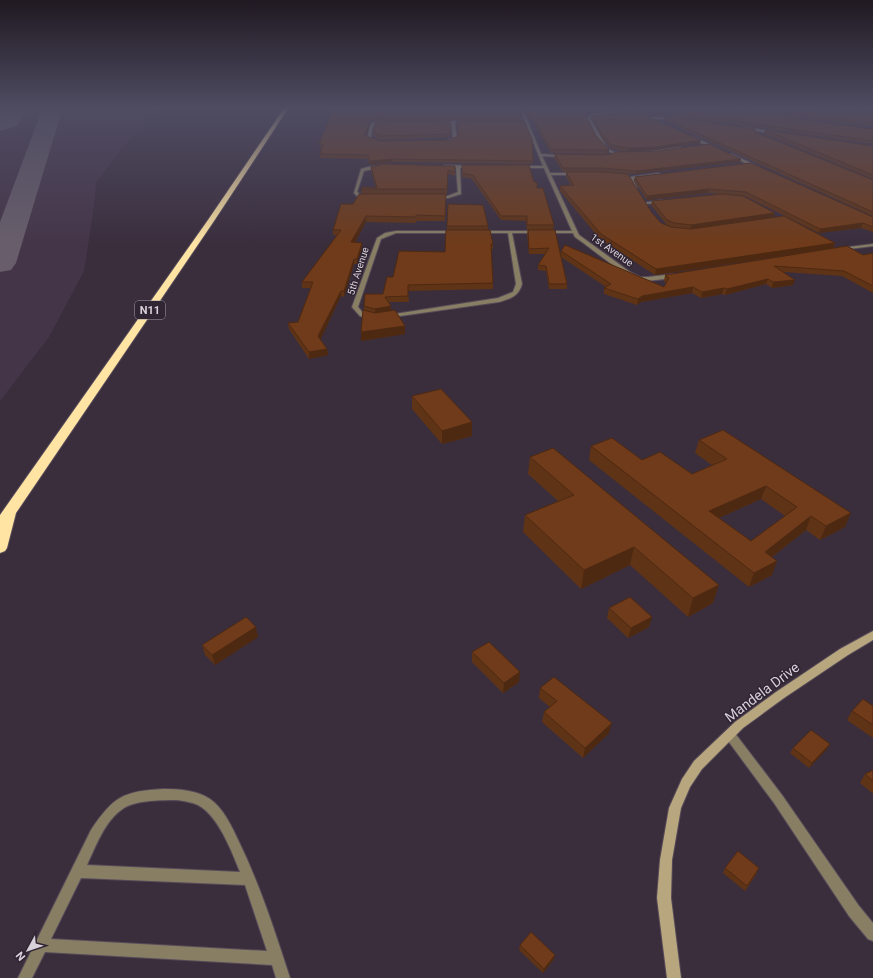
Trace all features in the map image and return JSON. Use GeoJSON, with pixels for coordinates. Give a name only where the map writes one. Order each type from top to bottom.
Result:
{"type":"FeatureCollection","features":[{"type":"Feature","properties":{"kind":"highway","name":"N11"},"geometry":{"type":"LineString","coordinates":[[0,523],[10,512],[257,153]]}},
{"type":"Feature","properties":{"kind":"highway","name":"N11"},"geometry":{"type":"LineString","coordinates":[[0,548],[10,512]]}},
{"type":"Feature","properties":{"kind":"street"},"geometry":{"type":"LineString","coordinates":[[606,156],[630,154]]}},
{"type":"Feature","properties":{"kind":"street"},"geometry":{"type":"LineString","coordinates":[[729,154],[764,170]]}},
{"type":"Feature","properties":{"kind":"street"},"geometry":{"type":"LineString","coordinates":[[540,155],[572,156]]}},
{"type":"Feature","properties":{"kind":"street","name":"1st Avenue"},"geometry":{"type":"LineString","coordinates":[[540,155],[574,232],[582,240],[624,270],[639,278],[658,278],[681,275]]}},
{"type":"Feature","properties":{"kind":"street"},"geometry":{"type":"LineString","coordinates":[[742,165],[750,164]]}},
{"type":"Feature","properties":{"kind":"street"},"geometry":{"type":"LineString","coordinates":[[374,197],[360,196],[355,193],[362,170],[373,167],[387,166]]}},
{"type":"Feature","properties":{"kind":"street"},"geometry":{"type":"LineString","coordinates":[[442,166],[474,167]]}},
{"type":"Feature","properties":{"kind":"street"},"geometry":{"type":"LineString","coordinates":[[429,197],[448,197],[460,193],[458,166]]}},
{"type":"Feature","properties":{"kind":"street"},"geometry":{"type":"LineString","coordinates":[[513,167],[544,167]]}},
{"type":"Feature","properties":{"kind":"street"},"geometry":{"type":"LineString","coordinates":[[548,174],[579,174]]}},
{"type":"Feature","properties":{"kind":"street"},"geometry":{"type":"LineString","coordinates":[[627,176],[635,177],[664,174]]}},
{"type":"Feature","properties":{"kind":"street"},"geometry":{"type":"LineString","coordinates":[[635,177],[630,180],[638,193]]}},
{"type":"Feature","properties":{"kind":"street"},"geometry":{"type":"LineString","coordinates":[[642,198],[649,210]]}},
{"type":"Feature","properties":{"kind":"street"},"geometry":{"type":"LineString","coordinates":[[645,203],[667,201]]}},
{"type":"Feature","properties":{"kind":"street","name":"5th Avenue"},"geometry":{"type":"LineString","coordinates":[[458,232],[396,232],[382,236],[376,245],[355,307],[356,310],[362,315],[368,317],[387,317],[499,300],[516,293],[519,290],[519,284],[510,232]]}},
{"type":"Feature","properties":{"kind":"street"},"geometry":{"type":"LineString","coordinates":[[473,232],[574,232]]}},
{"type":"Feature","properties":{"kind":"street"},"geometry":{"type":"LineString","coordinates":[[835,248],[842,249],[873,245]]}},
{"type":"Feature","properties":{"kind":"street","name":"Mandela Drive"},"geometry":{"type":"LineString","coordinates":[[674,978],[664,898],[666,860],[675,808],[686,783],[698,765],[739,725],[780,694],[873,635]]}},
{"type":"Feature","properties":{"kind":"street"},"geometry":{"type":"LineString","coordinates":[[730,735],[778,799],[854,911],[873,934]]}},
{"type":"Feature","properties":{"kind":"street"},"geometry":{"type":"LineString","coordinates":[[25,978],[95,834],[106,817],[123,801],[132,798],[175,794],[188,796],[207,804],[217,814],[228,832],[248,879],[283,978]]}},
{"type":"Feature","properties":{"kind":"street"},"geometry":{"type":"LineString","coordinates":[[77,871],[248,879]]}},
{"type":"Feature","properties":{"kind":"street"},"geometry":{"type":"LineString","coordinates":[[41,945],[276,958]]}},
{"type":"Feature","properties":{"kind":"shaded area"},"geometry":{"type":"Polygon","coordinates":[[[0,153],[119,153],[96,182],[94,206],[84,271],[49,337],[0,401],[0,153]]]}},
{"type":"Feature","properties":{"kind":"building"},"geometry":{"type":"Polygon","coordinates":[[[320,153],[533,153],[533,161],[392,159],[370,161],[368,155],[320,154],[320,153]]]}},
{"type":"Feature","properties":{"kind":"building"},"geometry":{"type":"Polygon","coordinates":[[[615,153],[727,153],[741,159],[636,171],[602,168],[563,168],[555,154],[606,155],[615,153]]]}},
{"type":"Feature","properties":{"kind":"building"},"geometry":{"type":"Polygon","coordinates":[[[741,153],[806,153],[873,180],[873,212],[741,153]]]}},
{"type":"Feature","properties":{"kind":"building"},"geometry":{"type":"Polygon","coordinates":[[[819,153],[873,153],[873,175],[819,153]]]}},
{"type":"Feature","properties":{"kind":"building"},"geometry":{"type":"Polygon","coordinates":[[[751,163],[873,217],[873,227],[863,223],[820,229],[746,192],[709,189],[647,196],[635,177],[751,163]]]}},
{"type":"Feature","properties":{"kind":"building"},"geometry":{"type":"Polygon","coordinates":[[[384,164],[455,166],[455,172],[448,170],[447,189],[361,189],[363,187],[377,188],[371,167],[384,164]]]}},
{"type":"Feature","properties":{"kind":"building"},"geometry":{"type":"Polygon","coordinates":[[[462,165],[529,165],[534,182],[537,182],[537,188],[543,188],[554,225],[527,225],[527,216],[501,216],[473,175],[462,173],[462,165]]]}},
{"type":"Feature","properties":{"kind":"building"},"geometry":{"type":"Polygon","coordinates":[[[566,172],[628,174],[652,213],[661,223],[671,227],[691,229],[784,216],[835,243],[656,269],[601,234],[560,186],[574,185],[566,172]]]}},
{"type":"Feature","properties":{"kind":"building"},"geometry":{"type":"Polygon","coordinates":[[[359,194],[446,194],[445,216],[366,216],[351,242],[362,243],[357,259],[354,259],[344,291],[341,291],[318,336],[327,349],[309,352],[288,323],[298,322],[313,282],[302,282],[341,230],[333,230],[341,204],[353,204],[359,194]]]}},
{"type":"Feature","properties":{"kind":"building"},"geometry":{"type":"Polygon","coordinates":[[[722,194],[743,196],[775,213],[691,225],[674,223],[667,220],[652,201],[722,194]]]}},
{"type":"Feature","properties":{"kind":"building"},"geometry":{"type":"Polygon","coordinates":[[[448,204],[483,205],[488,226],[447,226],[448,204]]]}},
{"type":"Feature","properties":{"kind":"building"},"geometry":{"type":"Polygon","coordinates":[[[446,230],[490,230],[493,244],[491,244],[493,283],[408,285],[408,296],[385,297],[391,306],[375,309],[364,306],[365,294],[383,294],[387,277],[393,277],[399,251],[445,252],[446,230]]]}},
{"type":"Feature","properties":{"kind":"building"},"geometry":{"type":"Polygon","coordinates":[[[528,230],[555,230],[567,284],[549,284],[546,266],[538,265],[549,248],[529,249],[528,230]]]}},
{"type":"Feature","properties":{"kind":"building"},"geometry":{"type":"Polygon","coordinates":[[[565,245],[664,287],[669,278],[665,275],[847,246],[863,255],[873,253],[873,286],[844,271],[774,266],[795,280],[773,282],[768,279],[727,289],[724,288],[702,292],[693,287],[642,296],[638,299],[604,288],[611,284],[561,251],[565,245]]]}},
{"type":"Feature","properties":{"kind":"building"},"geometry":{"type":"Polygon","coordinates":[[[363,310],[375,313],[395,310],[405,326],[361,332],[363,310]]]}},
{"type":"Feature","properties":{"kind":"building"},"geometry":{"type":"Polygon","coordinates":[[[441,389],[472,422],[442,431],[412,396],[441,389]]]}},
{"type":"Feature","properties":{"kind":"building"},"geometry":{"type":"Polygon","coordinates":[[[723,430],[851,513],[826,526],[811,516],[765,552],[777,561],[754,573],[591,446],[612,438],[642,460],[660,452],[692,474],[727,459],[699,440],[723,430]],[[766,486],[709,511],[751,541],[797,507],[766,486]]]}},
{"type":"Feature","properties":{"kind":"building"},"geometry":{"type":"Polygon","coordinates":[[[553,448],[719,585],[693,598],[634,547],[584,570],[525,515],[574,495],[530,457],[553,448]]]}},
{"type":"Feature","properties":{"kind":"building"},"geometry":{"type":"Polygon","coordinates":[[[630,597],[652,617],[631,628],[609,608],[630,597]]]}},
{"type":"Feature","properties":{"kind":"building"},"geometry":{"type":"Polygon","coordinates":[[[246,617],[256,627],[212,655],[202,645],[246,617]]]}},
{"type":"Feature","properties":{"kind":"building"},"geometry":{"type":"Polygon","coordinates":[[[489,642],[520,672],[504,683],[472,652],[489,642]]]}},
{"type":"Feature","properties":{"kind":"building"},"geometry":{"type":"Polygon","coordinates":[[[554,677],[612,723],[585,748],[544,712],[557,701],[540,688],[554,677]]]}},
{"type":"Feature","properties":{"kind":"building"},"geometry":{"type":"Polygon","coordinates":[[[863,699],[873,706],[873,725],[852,711],[863,699]]]}},
{"type":"Feature","properties":{"kind":"building"},"geometry":{"type":"Polygon","coordinates":[[[811,730],[830,744],[812,763],[793,748],[811,730]]]}},
{"type":"Feature","properties":{"kind":"building"},"geometry":{"type":"Polygon","coordinates":[[[873,770],[873,781],[865,774],[873,770]]]}},
{"type":"Feature","properties":{"kind":"building"},"geometry":{"type":"Polygon","coordinates":[[[738,851],[759,868],[747,886],[725,868],[738,851]]]}},
{"type":"Feature","properties":{"kind":"building"},"geometry":{"type":"Polygon","coordinates":[[[531,932],[555,955],[544,969],[520,945],[531,932]]]}},
{"type":"Feature","properties":{"kind":"taxiway"},"geometry":{"type":"LineString","coordinates":[[0,263],[37,153]]}}]}
